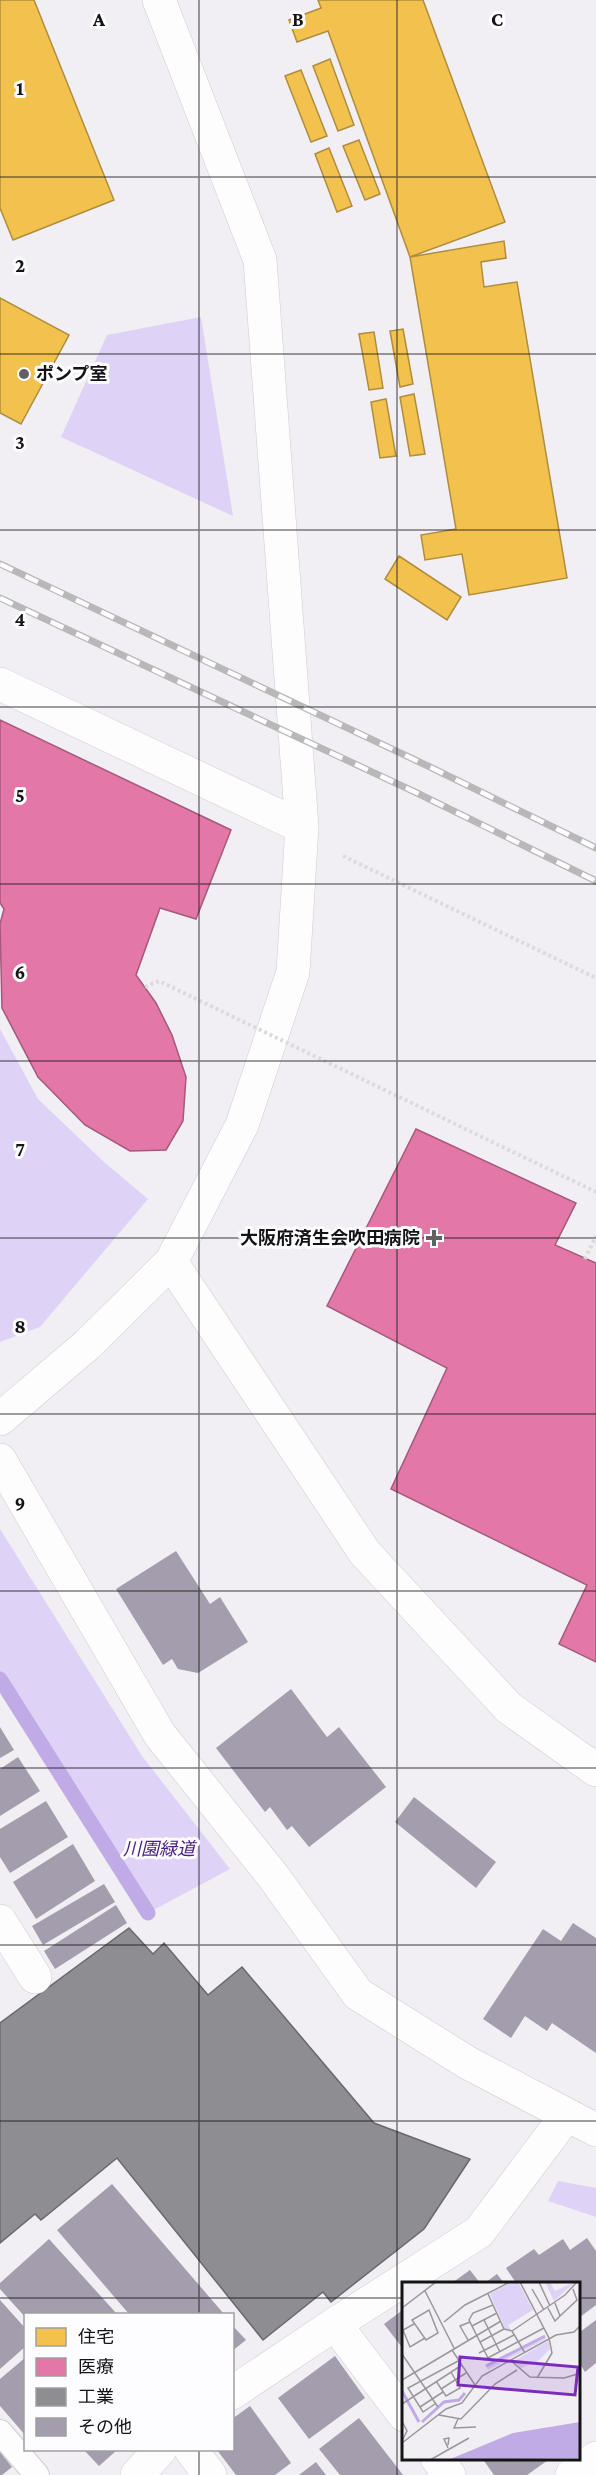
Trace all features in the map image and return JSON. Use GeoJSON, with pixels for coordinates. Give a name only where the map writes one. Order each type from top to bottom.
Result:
{"type":"FeatureCollection","features":[{"type":"Feature","properties":{"kind":"street"},"geometry":{"type":"LineString","coordinates":[[0,1419],[87,1346],[171,1262],[242,1125],[293,972],[302,827],[260,260],[159,0]]}},
{"type":"Feature","properties":{"kind":"street"},"geometry":{"type":"LineString","coordinates":[[0,684],[302,827]]}},
{"type":"Feature","properties":{"kind":"street"},"geometry":{"type":"LineString","coordinates":[[171,1262],[366,1553],[509,1708],[596,1770]]}},
{"type":"Feature","properties":{"kind":"street"},"geometry":{"type":"LineString","coordinates":[[0,1460],[160,1735],[273,1876],[358,1994],[468,2063],[596,2130]]}},
{"type":"Feature","properties":{"kind":"street"},"geometry":{"type":"LineString","coordinates":[[0,1921],[35,1977]]}},
{"type":"Feature","properties":{"kind":"street"},"geometry":{"type":"LineString","coordinates":[[234,2392],[479,2232],[566,2115]]}},
{"type":"Feature","properties":{"kind":"street"},"geometry":{"type":"LineString","coordinates":[[335,2324],[402,2412]]}},
{"type":"Feature","properties":{"kind":"street"},"geometry":{"type":"LineString","coordinates":[[137,2475],[159,2451]]}},
{"type":"Feature","properties":{"kind":"street"},"geometry":{"type":"LineString","coordinates":[[192,2451],[210,2475]]}},
{"type":"Feature","properties":{"kind":"street"},"geometry":{"type":"LineString","coordinates":[[572,2475],[596,2458]]}},
{"type":"Feature","properties":{"kind":"street"},"geometry":{"type":"LineString","coordinates":[[438,2460],[449,2475]]}},
{"type":"Feature","properties":{"kind":"lane"},"geometry":{"type":"LineString","coordinates":[[0,2432],[37,2475]]}},
{"type":"Feature","properties":{"kind":"path"},"geometry":{"type":"LineString","coordinates":[[340,855],[596,978]]}},
{"type":"Feature","properties":{"kind":"path"},"geometry":{"type":"LineString","coordinates":[[145,987],[159,981],[596,1192]]}},
{"type":"Feature","properties":{"kind":"path"},"geometry":{"type":"LineString","coordinates":[[585,1259],[596,1236]]}},
{"type":"Feature","properties":{"kind":"green space"},"geometry":{"type":"Polygon","coordinates":[[[201,317],[233,516],[61,437],[107,335],[201,317]]]}},
{"type":"Feature","properties":{"kind":"green space"},"geometry":{"type":"Polygon","coordinates":[[[0,1029],[38,1099],[104,1162],[148,1199],[40,1327],[0,1342],[0,1029]]]}},
{"type":"Feature","properties":{"kind":"green space","name":"川園緑道"},"geometry":{"type":"Polygon","coordinates":[[[0,1529],[142,1756],[230,1869],[148,1913],[0,1679],[0,1529]]]}},
{"type":"Feature","properties":{"kind":"green space"},"geometry":{"type":"Polygon","coordinates":[[[558,2181],[596,2188],[596,2217],[548,2201],[558,2181]]]}},
{"type":"Feature","properties":{"kind":"building: 住宅"},"geometry":{"type":"Polygon","coordinates":[[[0,0],[34,0],[114,200],[13,240],[0,208],[0,0]]]}},
{"type":"Feature","properties":{"kind":"building: 住宅"},"geometry":{"type":"Polygon","coordinates":[[[318,0],[423,0],[505,222],[410,257],[328,31],[297,42],[289,20],[321,8],[318,0]]]}},
{"type":"Feature","properties":{"kind":"building: 住宅"},"geometry":{"type":"Polygon","coordinates":[[[330,59],[354,125],[338,131],[313,66],[330,59]]]}},
{"type":"Feature","properties":{"kind":"building: 住宅"},"geometry":{"type":"Polygon","coordinates":[[[301,70],[327,136],[311,142],[285,76],[301,70]]]}},
{"type":"Feature","properties":{"kind":"building: 住宅"},"geometry":{"type":"Polygon","coordinates":[[[359,140],[380,194],[365,200],[343,146],[359,140]]]}},
{"type":"Feature","properties":{"kind":"building: 住宅"},"geometry":{"type":"Polygon","coordinates":[[[329,148],[352,206],[337,212],[315,154],[329,148]]]}},
{"type":"Feature","properties":{"kind":"building: 住宅"},"geometry":{"type":"Polygon","coordinates":[[[504,241],[506,258],[481,262],[484,287],[517,282],[567,578],[469,595],[462,554],[425,560],[421,535],[456,529],[410,257],[504,241]]]}},
{"type":"Feature","properties":{"kind":"building: 住宅","name":"ポンプ室"},"geometry":{"type":"Polygon","coordinates":[[[0,298],[69,335],[21,424],[0,413],[0,298]]]}},
{"type":"Feature","properties":{"kind":"building: 住宅"},"geometry":{"type":"Polygon","coordinates":[[[403,329],[413,384],[400,387],[390,331],[403,329]]]}},
{"type":"Feature","properties":{"kind":"building: 住宅"},"geometry":{"type":"Polygon","coordinates":[[[374,332],[383,388],[369,390],[359,334],[374,332]]]}},
{"type":"Feature","properties":{"kind":"building: 住宅"},"geometry":{"type":"Polygon","coordinates":[[[414,394],[425,454],[410,456],[400,397],[414,394]]]}},
{"type":"Feature","properties":{"kind":"building: 住宅"},"geometry":{"type":"Polygon","coordinates":[[[386,399],[396,456],[380,458],[371,402],[386,399]]]}},
{"type":"Feature","properties":{"kind":"building: 住宅"},"geometry":{"type":"Polygon","coordinates":[[[399,556],[461,597],[447,620],[385,579],[399,556]]]}},
{"type":"Feature","properties":{"kind":"building: 医療"},"geometry":{"type":"Polygon","coordinates":[[[0,720],[231,830],[196,919],[160,908],[136,975],[156,1003],[172,1035],[186,1077],[183,1121],[166,1150],[130,1151],[85,1125],[38,1077],[2,1008],[0,924],[4,909],[0,903],[0,720]]]}},
{"type":"Feature","properties":{"kind":"building: 医療"},"geometry":{"type":"Polygon","coordinates":[[[416,1129],[576,1203],[555,1245],[596,1263],[596,1662],[559,1644],[587,1585],[391,1489],[447,1368],[327,1306],[416,1129]]]}},
{"type":"Feature","properties":{"kind":"building: 工業"},"geometry":{"type":"Polygon","coordinates":[[[129,1928],[153,1954],[164,1943],[208,1995],[242,1967],[374,2123],[470,2159],[424,2229],[331,2302],[323,2292],[263,2340],[117,2158],[41,2220],[35,2214],[0,2243],[0,2023],[129,1928]]]}},
{"type":"Feature","properties":{"kind":"building: その他"},"geometry":{"type":"Polygon","coordinates":[[[176,1551],[210,1604],[220,1597],[248,1642],[198,1673],[178,1669],[172,1659],[163,1665],[116,1589],[176,1551]]]}},
{"type":"Feature","properties":{"kind":"building: その他"},"geometry":{"type":"Polygon","coordinates":[[[291,1689],[327,1737],[339,1727],[386,1787],[309,1847],[292,1826],[287,1830],[270,1807],[265,1812],[216,1748],[291,1689]]]}},
{"type":"Feature","properties":{"kind":"building: その他"},"geometry":{"type":"Polygon","coordinates":[[[0,1727],[14,1750],[0,1758],[0,1727]]]}},
{"type":"Feature","properties":{"kind":"building: その他"},"geometry":{"type":"Polygon","coordinates":[[[18,1757],[40,1791],[0,1816],[0,1769],[18,1757]]]}},
{"type":"Feature","properties":{"kind":"building: その他"},"geometry":{"type":"Polygon","coordinates":[[[414,1797],[496,1862],[476,1888],[395,1822],[414,1797]]]}},
{"type":"Feature","properties":{"kind":"building: その他"},"geometry":{"type":"Polygon","coordinates":[[[46,1801],[68,1837],[10,1873],[0,1857],[0,1829],[46,1801]]]}},
{"type":"Feature","properties":{"kind":"building: その他"},"geometry":{"type":"Polygon","coordinates":[[[73,1844],[95,1881],[36,1919],[13,1882],[73,1844]]]}},
{"type":"Feature","properties":{"kind":"building: その他"},"geometry":{"type":"Polygon","coordinates":[[[104,1884],[115,1902],[43,1945],[32,1926],[104,1884]]]}},
{"type":"Feature","properties":{"kind":"building: その他"},"geometry":{"type":"Polygon","coordinates":[[[116,1905],[127,1923],[55,1969],[44,1951],[116,1905]]]}},
{"type":"Feature","properties":{"kind":"building: その他"},"geometry":{"type":"Polygon","coordinates":[[[573,1923],[596,1938],[596,2053],[552,2023],[547,2031],[525,2016],[511,2038],[483,2019],[543,1929],[561,1941],[573,1923]]]}},
{"type":"Feature","properties":{"kind":"building: その他"},"geometry":{"type":"Polygon","coordinates":[[[112,2184],[223,2313],[128,2313],[57,2230],[112,2184]]]}},
{"type":"Feature","properties":{"kind":"building: その他"},"geometry":{"type":"Polygon","coordinates":[[[587,2238],[596,2251],[596,2305],[581,2316],[581,2282],[515,2282],[506,2268],[534,2249],[539,2255],[563,2239],[570,2250],[587,2238]]]}},
{"type":"Feature","properties":{"kind":"building: その他"},"geometry":{"type":"Polygon","coordinates":[[[49,2239],[116,2313],[24,2313],[24,2316],[0,2289],[0,2283],[49,2239]]]}},
{"type":"Feature","properties":{"kind":"building: その他"},"geometry":{"type":"Polygon","coordinates":[[[470,2270],[479,2282],[453,2282],[470,2270]]]}},
{"type":"Feature","properties":{"kind":"building: その他"},"geometry":{"type":"Polygon","coordinates":[[[497,2274],[503,2282],[486,2282],[497,2274]]]}},
{"type":"Feature","properties":{"kind":"building: その他"},"geometry":{"type":"Polygon","coordinates":[[[0,2300],[24,2327],[24,2348],[0,2369],[0,2300]]]}},
{"type":"Feature","properties":{"kind":"building: その他"},"geometry":{"type":"Polygon","coordinates":[[[402,2310],[402,2347],[384,2324],[402,2310]]]}},
{"type":"Feature","properties":{"kind":"building: その他"},"geometry":{"type":"Polygon","coordinates":[[[596,2320],[596,2363],[585,2372],[581,2366],[581,2331],[596,2320]]]}},
{"type":"Feature","properties":{"kind":"building: その他"},"geometry":{"type":"Polygon","coordinates":[[[234,2327],[246,2340],[234,2349],[234,2327]]]}},
{"type":"Feature","properties":{"kind":"building: その他"},"geometry":{"type":"Polygon","coordinates":[[[335,2356],[365,2398],[309,2439],[278,2398],[335,2356]]]}},
{"type":"Feature","properties":{"kind":"building: その他"},"geometry":{"type":"Polygon","coordinates":[[[24,2359],[24,2434],[0,2406],[0,2379],[24,2359]]]}},
{"type":"Feature","properties":{"kind":"building: その他"},"geometry":{"type":"Polygon","coordinates":[[[250,2406],[291,2463],[275,2475],[236,2475],[218,2451],[234,2451],[234,2418],[250,2406]]]}},
{"type":"Feature","properties":{"kind":"building: その他"},"geometry":{"type":"Polygon","coordinates":[[[359,2418],[403,2475],[340,2475],[319,2449],[359,2418]]]}},
{"type":"Feature","properties":{"kind":"building: その他"},"geometry":{"type":"Polygon","coordinates":[[[85,2451],[116,2451],[99,2466],[85,2451]]]}},
{"type":"Feature","properties":{"kind":"building: その他"},"geometry":{"type":"Polygon","coordinates":[[[0,2452],[12,2467],[2,2475],[0,2475],[0,2452]]]}},
{"type":"Feature","properties":{"kind":"building: その他"},"geometry":{"type":"Polygon","coordinates":[[[483,2460],[548,2460],[527,2475],[494,2475],[483,2460]]]}},
{"type":"Feature","properties":{"kind":"building: その他"},"geometry":{"type":"Polygon","coordinates":[[[316,2462],[326,2475],[299,2475],[316,2462]]]}},
{"type":"Feature","properties":{"kind":"waterway"},"geometry":{"type":"LineString","coordinates":[[0,1679],[148,1913]]}},
{"type":"Feature","properties":{"kind":"railway"},"geometry":{"type":"LineString","coordinates":[[0,564],[596,848]]}},
{"type":"Feature","properties":{"kind":"railway"},"geometry":{"type":"LineString","coordinates":[[0,598],[417,793],[596,881]]}},
{"type":"Feature","properties":{"kind":"place","name":"ポンプ室"},"geometry":{"type":"Point","coordinates":[24,374]}},
{"type":"Feature","properties":{"kind":"place","name":"大阪府済生会吹田病院"},"geometry":{"type":"Point","coordinates":[434,1238]}}]}
